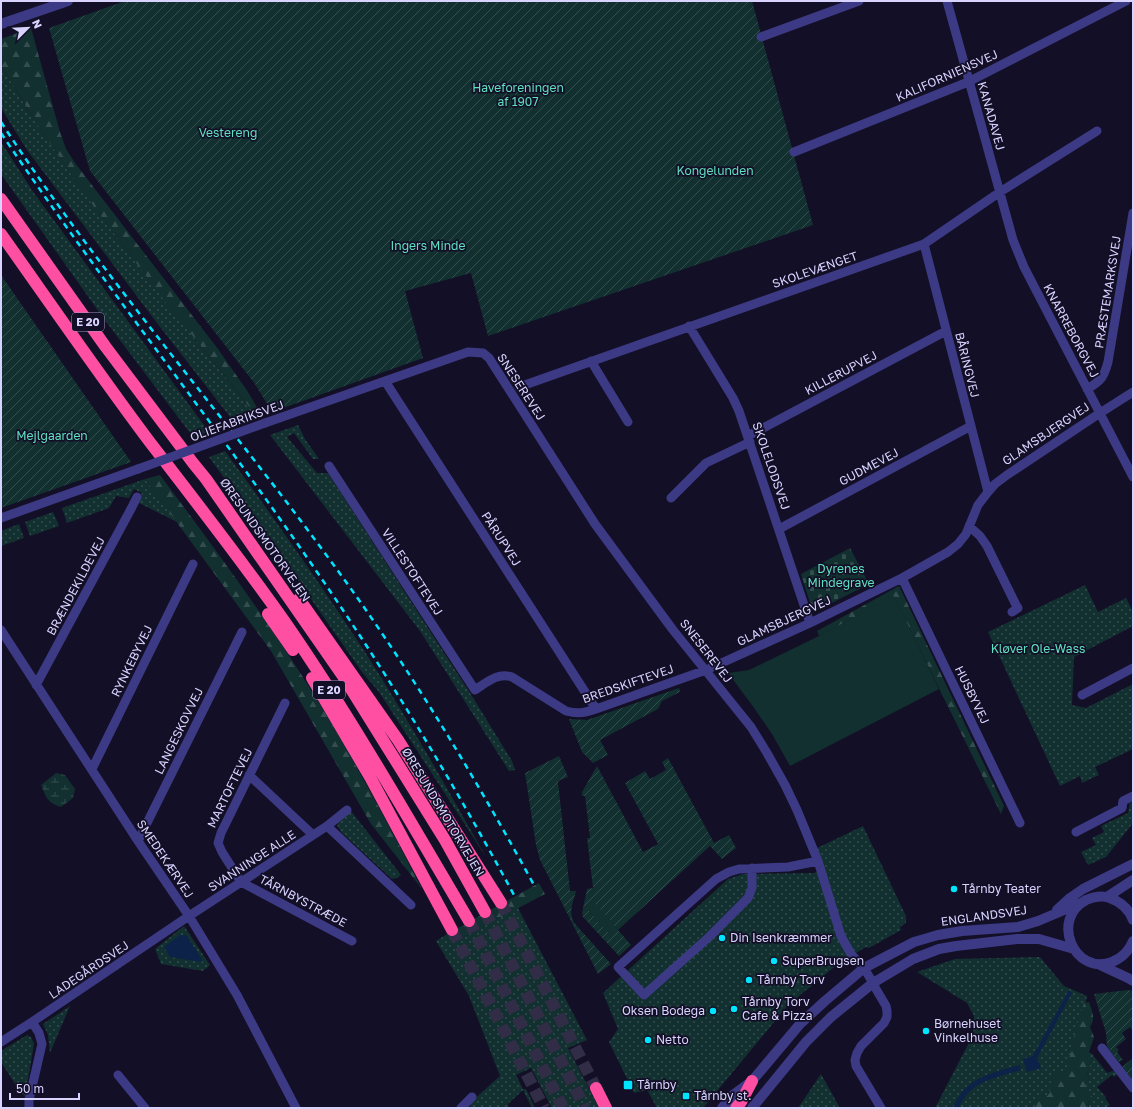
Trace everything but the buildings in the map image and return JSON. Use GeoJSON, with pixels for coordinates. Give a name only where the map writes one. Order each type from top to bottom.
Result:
{"type":"FeatureCollection","features":[{"type":"Feature","properties":{"kind":"highway","name":"ØRESUNDSMOTORVEJEN"},"geometry":{"type":"LineString","coordinates":[[1,199],[105,346],[206,479],[343,676],[445,840],[485,912]]}},
{"type":"Feature","properties":{"kind":"highway","name":"E 20"},"geometry":{"type":"LineString","coordinates":[[1,234],[88,358],[251,574],[292,633],[358,734],[469,921]]}},
{"type":"Feature","properties":{"kind":"highway"},"geometry":{"type":"LineString","coordinates":[[150,441],[168,472],[313,678],[370,777],[452,930]]}},
{"type":"Feature","properties":{"kind":"highway"},"geometry":{"type":"LineString","coordinates":[[206,479],[243,521],[398,740],[501,903]]}},
{"type":"Feature","properties":{"kind":"highway"},"geometry":{"type":"LineString","coordinates":[[736,1108],[741,1102],[752,1081]]}},
{"type":"Feature","properties":{"kind":"highway"},"geometry":{"type":"LineString","coordinates":[[596,1088],[606,1108]]}},
{"type":"Feature","properties":{"kind":"street"},"geometry":{"type":"LineString","coordinates":[[1,24],[68,1]]}},
{"type":"Feature","properties":{"kind":"street"},"geometry":{"type":"LineString","coordinates":[[761,37],[860,1]]}},
{"type":"Feature","properties":{"kind":"street","name":"KANADAVEJ"},"geometry":{"type":"LineString","coordinates":[[946,1],[1000,192]]}},
{"type":"Feature","properties":{"kind":"street","name":"KALIFORNIENSVEJ"},"geometry":{"type":"LineString","coordinates":[[794,152],[968,82],[1126,1]]}},
{"type":"Feature","properties":{"kind":"street","name":"SKOLEVÆNGET"},"geometry":{"type":"LineString","coordinates":[[519,387],[924,244],[1000,192],[1097,131]]}},
{"type":"Feature","properties":{"kind":"street","name":"KNARREBORGVEJ"},"geometry":{"type":"LineString","coordinates":[[1000,192],[1013,240],[1024,267],[1133,477]]}},
{"type":"Feature","properties":{"kind":"street","name":"PRÆSTEMARKSVEJ"},"geometry":{"type":"LineString","coordinates":[[1087,389],[1097,383],[1105,375],[1133,213]]}},
{"type":"Feature","properties":{"kind":"street","name":"BÅRINGVEJ"},"geometry":{"type":"LineString","coordinates":[[924,244],[988,492]]}},
{"type":"Feature","properties":{"kind":"street","name":"SKOLELODSVEJ"},"geometry":{"type":"LineString","coordinates":[[689,326],[733,398],[749,439],[810,623]]}},
{"type":"Feature","properties":{"kind":"street","name":"KILLERUPVEJ"},"geometry":{"type":"LineString","coordinates":[[671,498],[706,463],[946,331]]}},
{"type":"Feature","properties":{"kind":"street","name":"OLIEFABRIKSVEJ"},"geometry":{"type":"LineString","coordinates":[[1,518],[464,353],[483,353]]}},
{"type":"Feature","properties":{"kind":"street","name":"SNESEREVEJ"},"geometry":{"type":"LineString","coordinates":[[483,353],[489,358],[596,524],[673,630],[751,727],[785,785],[818,861],[841,936],[851,954],[864,968],[874,983],[886,1006],[887,1017],[884,1023],[860,1046],[855,1060],[856,1066],[881,1108]]}},
{"type":"Feature","properties":{"kind":"street"},"geometry":{"type":"LineString","coordinates":[[591,361],[628,422]]}},
{"type":"Feature","properties":{"kind":"street","name":"PÅRUPVEJ"},"geometry":{"type":"LineString","coordinates":[[385,381],[596,710]]}},
{"type":"Feature","properties":{"kind":"street","name":"GLAMSBJERGVEJ"},"geometry":{"type":"LineString","coordinates":[[706,670],[810,623],[902,578],[948,552],[958,544],[966,534],[978,505],[995,484],[1133,392]]}},
{"type":"Feature","properties":{"kind":"street","name":"GUDMEVEJ"},"geometry":{"type":"LineString","coordinates":[[779,529],[971,426]]}},
{"type":"Feature","properties":{"kind":"street","name":"VILLESTOFTEVEJ"},"geometry":{"type":"LineString","coordinates":[[329,466],[474,690]]}},
{"type":"Feature","properties":{"kind":"street","name":"BRÆNDEKILDEVEJ"},"geometry":{"type":"LineString","coordinates":[[36,685],[137,497]]}},
{"type":"Feature","properties":{"kind":"street"},"geometry":{"type":"LineString","coordinates":[[969,526],[980,536],[987,546],[1018,608],[1012,612]]}},
{"type":"Feature","properties":{"kind":"street","name":"RYNKEBYVEJ"},"geometry":{"type":"LineString","coordinates":[[92,769],[193,564]]}},
{"type":"Feature","properties":{"kind":"street","name":"HUSBYVEJ"},"geometry":{"type":"LineString","coordinates":[[902,578],[1020,823]]}},
{"type":"Feature","properties":{"kind":"street","name":"SMEDEKÆRVEJ"},"geometry":{"type":"LineString","coordinates":[[1,630],[138,841],[189,916],[237,995],[296,1108]]}},
{"type":"Feature","properties":{"kind":"street","name":"LANGESKOVVEJ"},"geometry":{"type":"LineString","coordinates":[[138,841],[242,632]]}},
{"type":"Feature","properties":{"kind":"street"},"geometry":{"type":"LineString","coordinates":[[1082,695],[1133,668]]}},
{"type":"Feature","properties":{"kind":"street","name":"BREDSKIFTEVEJ"},"geometry":{"type":"LineString","coordinates":[[474,690],[494,678],[501,675],[506,675],[512,677],[566,710],[575,713],[584,713],[706,670]]}},
{"type":"Feature","properties":{"kind":"street","name":"MARTOFTEVEJ"},"geometry":{"type":"LineString","coordinates":[[241,882],[218,843],[221,833],[285,703]]}},
{"type":"Feature","properties":{"kind":"street"},"geometry":{"type":"LineString","coordinates":[[249,775],[313,835]]}},
{"type":"Feature","properties":{"kind":"street"},"geometry":{"type":"LineString","coordinates":[[1076,832],[1122,808],[1123,801],[1133,796]]}},
{"type":"Feature","properties":{"kind":"street","name":"SVANNINGE ALLE"},"geometry":{"type":"LineString","coordinates":[[189,916],[327,826],[347,810]]}},
{"type":"Feature","properties":{"kind":"street"},"geometry":{"type":"LineString","coordinates":[[327,826],[411,905]]}},
{"type":"Feature","properties":{"kind":"street"},"geometry":{"type":"LineString","coordinates":[[752,868],[752,888],[748,898],[644,995],[618,967],[716,879],[734,870],[752,868],[788,867],[818,861]]}},
{"type":"Feature","properties":{"kind":"street","name":"ENGLANDSVEJ"},"geometry":{"type":"LineString","coordinates":[[1049,916],[1083,889],[1133,864]]}},
{"type":"Feature","properties":{"kind":"street"},"geometry":{"type":"LineString","coordinates":[[1107,897],[1133,880]]}},
{"type":"Feature","properties":{"kind":"street","name":"TÅRNBYSTRÆDE"},"geometry":{"type":"LineString","coordinates":[[241,882],[352,941]]}},
{"type":"Feature","properties":{"kind":"street","name":"ENGLANDSVEJ"},"geometry":{"type":"LineString","coordinates":[[722,1108],[733,1096],[752,1081],[800,1024],[864,968],[914,942],[936,935],[962,931],[1018,927],[1038,921],[1094,897],[1107,897]]}},
{"type":"Feature","properties":{"kind":"street"},"geometry":{"type":"LineString","coordinates":[[1107,897],[1117,900],[1126,907],[1132,915],[1133,920]]}},
{"type":"Feature","properties":{"kind":"street"},"geometry":{"type":"LineString","coordinates":[[1083,902],[1075,909],[1070,918],[1068,929],[1069,940],[1074,950],[1088,961],[1098,964],[1133,981]]}},
{"type":"Feature","properties":{"kind":"street","name":"LADEGÅRDSVEJ"},"geometry":{"type":"LineString","coordinates":[[1,1042],[189,916]]}},
{"type":"Feature","properties":{"kind":"street"},"geometry":{"type":"LineString","coordinates":[[752,1108],[806,1042],[831,1017],[874,983],[913,959],[939,949],[1018,939],[1039,939],[1074,950]]}},
{"type":"Feature","properties":{"kind":"street"},"geometry":{"type":"LineString","coordinates":[[1098,964],[1110,963],[1124,955],[1133,941]]}},
{"type":"Feature","properties":{"kind":"street"},"geometry":{"type":"LineString","coordinates":[[29,1108],[29,1100],[42,1044],[39,1033],[32,1022]]}},
{"type":"Feature","properties":{"kind":"street"},"geometry":{"type":"LineString","coordinates":[[1102,1048],[1133,1088]]}},
{"type":"Feature","properties":{"kind":"street"},"geometry":{"type":"LineString","coordinates":[[118,1075],[145,1108]]}},
{"type":"Feature","properties":{"kind":"street"},"geometry":{"type":"LineString","coordinates":[[461,1108],[472,1097]]}},
{"type":"Feature","properties":{"kind":"green space"},"geometry":{"type":"Polygon","coordinates":[[[125,1],[752,1],[813,225],[488,336],[471,273],[405,291],[423,358],[272,412],[255,384],[90,171],[49,28],[125,1]]]}},
{"type":"Feature","properties":{"kind":"green space"},"geometry":{"type":"Polygon","coordinates":[[[31,28],[66,149],[75,163],[218,349],[248,392],[259,411],[255,414],[161,296],[84,193],[36,123],[1,65],[1,39],[31,28]]]}},
{"type":"Feature","properties":{"kind":"green space"},"geometry":{"type":"Polygon","coordinates":[[[1,65],[32,117],[89,199],[171,308],[255,414],[234,422],[157,323],[27,150],[1,108],[1,65]]]}},
{"type":"Feature","properties":{"kind":"green space"},"geometry":{"type":"Polygon","coordinates":[[[1,142],[34,193],[209,432],[193,437],[104,319],[1,174],[1,142]]]}},
{"type":"Feature","properties":{"kind":"green space","name":"Mejlgaarden"},"geometry":{"type":"Polygon","coordinates":[[[1,275],[131,462],[1,508],[1,275]]]}},
{"type":"Feature","properties":{"kind":"green space"},"geometry":{"type":"Polygon","coordinates":[[[298,425],[305,439],[319,459],[313,459],[294,433],[287,437],[317,473],[328,473],[472,696],[512,761],[515,770],[509,771],[420,631],[270,435],[298,425]]]}},
{"type":"Feature","properties":{"kind":"green space"},"geometry":{"type":"Polygon","coordinates":[[[225,451],[296,550],[365,652],[412,728],[486,857],[379,692],[362,672],[209,457],[225,451]]]}},
{"type":"Feature","properties":{"kind":"green space"},"geometry":{"type":"Polygon","coordinates":[[[160,475],[243,589],[302,676],[360,773],[422,889],[371,824],[271,651],[145,479],[160,475]]]}},
{"type":"Feature","properties":{"kind":"green space"},"geometry":{"type":"Polygon","coordinates":[[[145,479],[177,522],[137,502],[142,493],[134,489],[129,498],[116,496],[109,508],[67,523],[62,508],[145,479]]]}},
{"type":"Feature","properties":{"kind":"green space"},"geometry":{"type":"Polygon","coordinates":[[[53,512],[59,526],[30,536],[25,522],[53,512]]]}},
{"type":"Feature","properties":{"kind":"green space"},"geometry":{"type":"Polygon","coordinates":[[[19,524],[24,538],[1,546],[1,531],[19,524]]]}},
{"type":"Feature","properties":{"kind":"green space","name":"Dyrenes Mindegrave"},"geometry":{"type":"Polygon","coordinates":[[[850,548],[869,584],[816,611],[812,609],[801,574],[850,548]]]}},
{"type":"Feature","properties":{"kind":"green space","name":"Kløver Ole-Wass"},"geometry":{"type":"Polygon","coordinates":[[[1085,585],[1098,612],[1126,598],[1133,612],[1133,626],[1074,657],[1072,705],[1086,708],[1133,684],[1133,749],[1095,767],[1099,775],[1082,783],[1080,776],[1060,786],[988,632],[1085,585]]]}},
{"type":"Feature","properties":{"kind":"green space"},"geometry":{"type":"Polygon","coordinates":[[[899,586],[1004,806],[1001,814],[894,597],[819,636],[817,631],[899,586]]]}},
{"type":"Feature","properties":{"kind":"green space"},"geometry":{"type":"Polygon","coordinates":[[[894,596],[939,689],[790,766],[772,734],[728,673],[749,670],[819,636],[894,596]]]}},
{"type":"Feature","properties":{"kind":"green space"},"geometry":{"type":"Polygon","coordinates":[[[679,688],[680,692],[662,701],[658,709],[600,740],[608,755],[593,763],[582,752],[569,719],[587,720],[679,688]]]}},
{"type":"Feature","properties":{"kind":"green space"},"geometry":{"type":"Polygon","coordinates":[[[559,756],[568,777],[558,782],[570,891],[576,891],[571,913],[573,921],[576,925],[611,964],[598,974],[540,860],[536,845],[525,773],[559,756]]]}},
{"type":"Feature","properties":{"kind":"green space"},"geometry":{"type":"Polygon","coordinates":[[[668,758],[714,843],[729,835],[736,848],[722,859],[710,846],[619,929],[618,930],[631,945],[619,956],[583,917],[582,913],[587,889],[593,888],[587,838],[590,838],[585,796],[582,796],[582,792],[597,766],[643,852],[658,844],[625,783],[645,771],[650,779],[666,770],[662,762],[668,758]]]}},
{"type":"Feature","properties":{"kind":"green space"},"geometry":{"type":"Polygon","coordinates":[[[56,773],[65,775],[75,789],[73,798],[61,807],[50,802],[41,785],[56,773]]]}},
{"type":"Feature","properties":{"kind":"green space"},"geometry":{"type":"Polygon","coordinates":[[[1133,802],[1133,823],[1106,857],[1088,865],[1081,852],[1096,845],[1092,838],[1104,832],[1101,826],[1128,813],[1130,803],[1133,802]]]}},
{"type":"Feature","properties":{"kind":"green space"},"geometry":{"type":"Polygon","coordinates":[[[351,811],[401,875],[397,878],[392,879],[341,832],[337,825],[351,811]]]}},
{"type":"Feature","properties":{"kind":"green space"},"geometry":{"type":"Polygon","coordinates":[[[863,826],[906,916],[906,923],[900,927],[901,930],[869,948],[866,947],[838,964],[789,1004],[703,1108],[657,1108],[647,1090],[634,1093],[609,1042],[618,1029],[603,993],[728,879],[743,874],[814,873],[820,870],[813,850],[863,826]]]}},
{"type":"Feature","properties":{"kind":"green space"},"geometry":{"type":"Polygon","coordinates":[[[539,883],[545,894],[454,942],[449,933],[539,883]]]}},
{"type":"Feature","properties":{"kind":"green space"},"geometry":{"type":"Polygon","coordinates":[[[596,904],[618,930],[612,937],[588,910],[596,904]]]}},
{"type":"Feature","properties":{"kind":"green space"},"geometry":{"type":"Polygon","coordinates":[[[518,908],[587,1040],[568,1048],[599,1108],[552,1108],[531,1068],[516,1075],[523,1089],[526,1089],[535,1108],[532,1108],[523,1090],[508,1104],[509,1108],[470,1108],[471,1102],[500,1076],[469,996],[436,941],[449,933],[454,942],[518,908]]]}},
{"type":"Feature","properties":{"kind":"green space"},"geometry":{"type":"Polygon","coordinates":[[[184,926],[210,965],[203,971],[161,964],[155,949],[184,926]]]}},
{"type":"Feature","properties":{"kind":"green space"},"geometry":{"type":"Polygon","coordinates":[[[1040,957],[1064,986],[1087,996],[1061,1108],[935,1108],[973,1035],[974,1016],[967,1003],[917,972],[955,959],[1040,957]]]}},
{"type":"Feature","properties":{"kind":"green space"},"geometry":{"type":"Polygon","coordinates":[[[1128,990],[1133,991],[1133,1030],[1130,1027],[1122,1033],[1126,1039],[1116,1047],[1119,1050],[1117,1052],[1123,1060],[1119,1062],[1107,1047],[1106,1033],[1094,994],[1128,990]]]}},
{"type":"Feature","properties":{"kind":"green space"},"geometry":{"type":"Polygon","coordinates":[[[1089,1002],[1093,1018],[1090,1027],[1094,1037],[1089,1052],[1093,1055],[1087,1074],[1089,1078],[1085,1087],[1092,1097],[1088,1103],[1089,1108],[1035,1108],[1039,1096],[1047,1096],[1050,1093],[1051,1082],[1057,1073],[1064,1074],[1067,1072],[1081,1011],[1084,1003],[1089,1002]]]}},
{"type":"Feature","properties":{"kind":"green space"},"geometry":{"type":"Polygon","coordinates":[[[70,1006],[50,1053],[48,1035],[43,1024],[70,1006]]]}},
{"type":"Feature","properties":{"kind":"green space"},"geometry":{"type":"Polygon","coordinates":[[[27,1035],[31,1037],[34,1044],[25,1097],[1,1062],[1,1051],[27,1035]]]}},
{"type":"Feature","properties":{"kind":"green space"},"geometry":{"type":"Polygon","coordinates":[[[1093,1055],[1107,1073],[1113,1071],[1118,1074],[1114,1077],[1112,1075],[1097,1087],[1106,1097],[1105,1098],[1110,1105],[1107,1107],[1108,1108],[1089,1108],[1088,1103],[1090,1100],[1084,1087],[1089,1078],[1087,1074],[1093,1055]]]}},
{"type":"Feature","properties":{"kind":"green space"},"geometry":{"type":"Polygon","coordinates":[[[1133,1058],[1133,1081],[1122,1067],[1133,1058]]]}},
{"type":"Feature","properties":{"kind":"green space"},"geometry":{"type":"Polygon","coordinates":[[[821,1074],[840,1108],[798,1108],[821,1074]]]}},
{"type":"Feature","properties":{"kind":"water"},"geometry":{"type":"Polygon","coordinates":[[[180,935],[186,935],[202,962],[170,957],[164,947],[180,935]]]}},
{"type":"Feature","properties":{"kind":"water"},"geometry":{"type":"Polygon","coordinates":[[[1069,990],[1072,993],[1037,1058],[1041,1068],[1027,1072],[1023,1059],[1033,1056],[1069,990]]]}},
{"type":"Feature","properties":{"kind":"water"},"geometry":{"type":"Polygon","coordinates":[[[1019,1065],[1021,1070],[993,1078],[977,1086],[970,1091],[959,1108],[953,1108],[964,1090],[972,1083],[989,1074],[1019,1065]]]}},
{"type":"Feature","properties":{"kind":"tunnel"},"geometry":{"type":"LineString","coordinates":[[501,903],[596,1088]]}},
{"type":"Feature","properties":{"kind":"tunnel"},"geometry":{"type":"LineString","coordinates":[[485,912],[585,1108]]}},
{"type":"Feature","properties":{"kind":"tunnel"},"geometry":{"type":"LineString","coordinates":[[469,921],[563,1108]]}},
{"type":"Feature","properties":{"kind":"tunnel"},"geometry":{"type":"LineString","coordinates":[[452,930],[544,1108]]}},
{"type":"Feature","properties":{"kind":"railway"},"geometry":{"type":"LineString","coordinates":[[1,122],[39,179],[79,234],[289,505],[386,639],[463,760],[534,885]]}},
{"type":"Feature","properties":{"kind":"railway"},"geometry":{"type":"LineString","coordinates":[[1,133],[39,189],[239,462],[344,611],[444,771],[514,895]]}},
{"type":"Feature","properties":{"kind":"place","name":"Tårnby Teater"},"geometry":{"type":"Point","coordinates":[954,889]}},
{"type":"Feature","properties":{"kind":"place","name":"Din Isenkræmmer"},"geometry":{"type":"Point","coordinates":[722,938]}},
{"type":"Feature","properties":{"kind":"place","name":"SuperBrugsen"},"geometry":{"type":"Point","coordinates":[774,961]}},
{"type":"Feature","properties":{"kind":"place","name":"Tårnby Torv"},"geometry":{"type":"Point","coordinates":[749,980]}},
{"type":"Feature","properties":{"kind":"place","name":"Tårnby Torv Cafe & Pizza"},"geometry":{"type":"Point","coordinates":[734,1009]}},
{"type":"Feature","properties":{"kind":"place","name":"Oksen Bodega"},"geometry":{"type":"Point","coordinates":[713,1011]}},
{"type":"Feature","properties":{"kind":"place","name":"Børnehuset Vinkelhuse"},"geometry":{"type":"Point","coordinates":[926,1031]}},
{"type":"Feature","properties":{"kind":"place","name":"Netto"},"geometry":{"type":"Point","coordinates":[648,1040]}},
{"type":"Feature","properties":{"kind":"place","name":"Tårnby"},"geometry":{"type":"Point","coordinates":[628,1085]}},
{"type":"Feature","properties":{"kind":"place","name":"Tårnby st."},"geometry":{"type":"Point","coordinates":[686,1096]}},
{"type":"Feature","properties":{"kind":"park label","name":"Haveforeningen af 1907"},"geometry":{"type":"Point","coordinates":[518,95]}},
{"type":"Feature","properties":{"kind":"park label","name":"Vestereng"},"geometry":{"type":"Point","coordinates":[228,133]}},
{"type":"Feature","properties":{"kind":"park label","name":"Kongelunden"},"geometry":{"type":"Point","coordinates":[715,171]}},
{"type":"Feature","properties":{"kind":"park label","name":"Ingers Minde"},"geometry":{"type":"Point","coordinates":[428,246]}}]}
